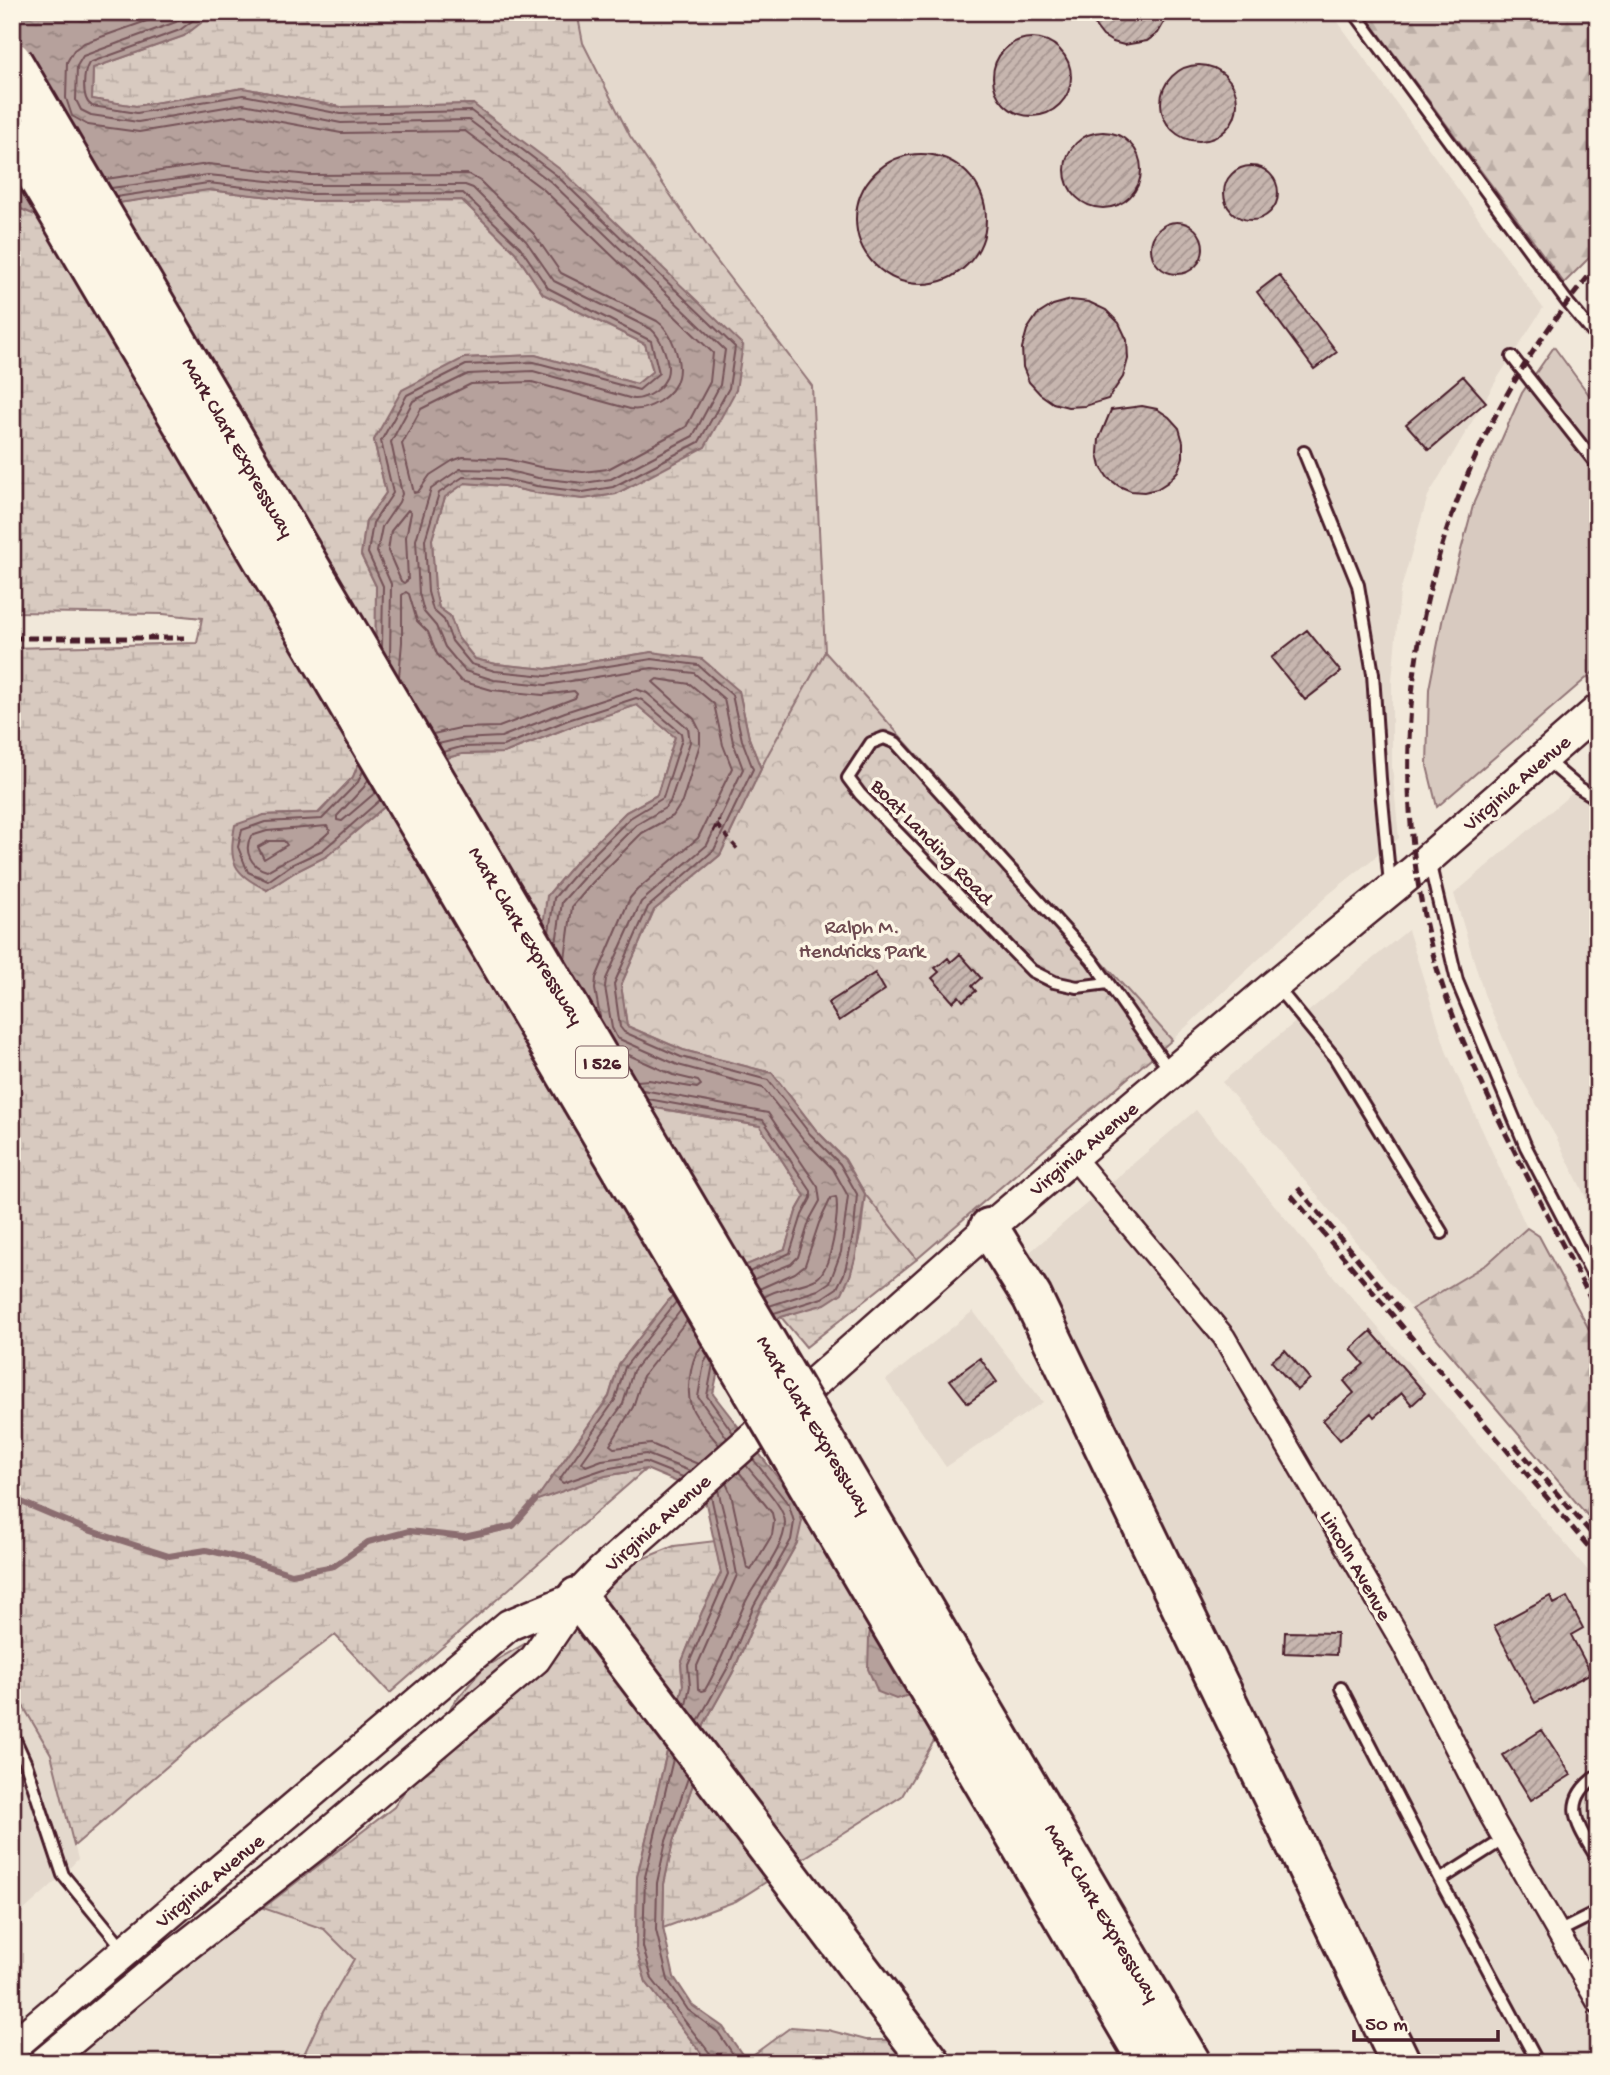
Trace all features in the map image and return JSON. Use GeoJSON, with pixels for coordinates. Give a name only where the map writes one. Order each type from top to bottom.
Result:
{"type":"FeatureCollection","features":[{"type":"Feature","properties":{"kind":"highway","name":"Mark Clark Expressway"},"geometry":{"type":"LineString","coordinates":[[12,61],[1191,2063]]}},
{"type":"Feature","properties":{"kind":"highway","name":"Mark Clark Expressway"},"geometry":{"type":"LineString","coordinates":[[12,134],[1149,2063]]}},
{"type":"Feature","properties":{"kind":"highway"},"geometry":{"type":"LineString","coordinates":[[989,1228],[1032,1297],[1401,2063]]}},
{"type":"Feature","properties":{"kind":"highway"},"geometry":{"type":"LineString","coordinates":[[589,1584],[616,1646],[931,2063]]}},
{"type":"Feature","properties":{"kind":"main road","name":"Virginia Avenue"},"geometry":{"type":"LineString","coordinates":[[44,2063],[145,1978],[347,1818],[535,1659],[589,1584],[989,1228],[1429,858],[1598,710]]}},
{"type":"Feature","properties":{"kind":"main road","name":"Virginia Avenue"},"geometry":{"type":"LineString","coordinates":[[12,2047],[509,1625],[589,1584]]}},
{"type":"Feature","properties":{"kind":"main road"},"geometry":{"type":"LineString","coordinates":[[320,1786],[347,1818]]}},
{"type":"Feature","properties":{"kind":"main road"},"geometry":{"type":"LineString","coordinates":[[125,1951],[145,1978]]}},
{"type":"Feature","properties":{"kind":"street","name":"Lincoln Avenue"},"geometry":{"type":"LineString","coordinates":[[1073,1157],[1224,1337],[1403,1644],[1504,1839],[1598,2002]]}},
{"type":"Feature","properties":{"kind":"lane"},"geometry":{"type":"LineString","coordinates":[[1354,12],[1568,303],[1598,339]]}},
{"type":"Feature","properties":{"kind":"lane"},"geometry":{"type":"LineString","coordinates":[[1512,357],[1598,466]]}},
{"type":"Feature","properties":{"kind":"lane"},"geometry":{"type":"LineString","coordinates":[[1304,452],[1358,585],[1373,674],[1391,890]]}},
{"type":"Feature","properties":{"kind":"lane","name":"Boat Landing Road"},"geometry":{"type":"LineString","coordinates":[[1108,983],[1077,987],[1054,982],[1032,971],[995,934],[860,794],[848,778],[872,743],[884,738],[896,743],[1092,960],[1171,1073]]}},
{"type":"Feature","properties":{"kind":"lane"},"geometry":{"type":"LineString","coordinates":[[1544,758],[1578,788],[1598,799]]}},
{"type":"Feature","properties":{"kind":"lane"},"geometry":{"type":"LineString","coordinates":[[1429,858],[1457,981],[1526,1147],[1598,1285]]}},
{"type":"Feature","properties":{"kind":"lane"},"geometry":{"type":"LineString","coordinates":[[1275,985],[1335,1058],[1442,1233]]}},
{"type":"Feature","properties":{"kind":"lane"},"geometry":{"type":"LineString","coordinates":[[1341,1688],[1538,2063]]}},
{"type":"Feature","properties":{"kind":"lane"},"geometry":{"type":"LineString","coordinates":[[12,1733],[26,1764],[63,1875],[125,1951]]}},
{"type":"Feature","properties":{"kind":"lane"},"geometry":{"type":"LineString","coordinates":[[1598,1775],[1578,1794],[1574,1818],[1598,1860]]}},
{"type":"Feature","properties":{"kind":"lane"},"geometry":{"type":"LineString","coordinates":[[1440,1880],[1504,1839]]}},
{"type":"Feature","properties":{"kind":"lane"},"geometry":{"type":"LineString","coordinates":[[1558,1932],[1598,1912]]}},
{"type":"Feature","properties":{"kind":"path"},"geometry":{"type":"LineString","coordinates":[[713,832],[718,823],[739,851]]}},
{"type":"Feature","properties":{"kind":"shaded area"},"geometry":{"type":"Polygon","coordinates":[[[577,12],[1331,12],[1543,308],[1428,496],[1400,592],[1392,681],[1392,766],[1399,838],[1329,894],[1172,1040],[825,652],[812,386],[709,251],[630,136],[583,42],[577,12]]]}},
{"type":"Feature","properties":{"kind":"shaded area"},"geometry":{"type":"Polygon","coordinates":[[[1598,771],[1598,1222],[1556,1137],[1519,1075],[1484,994],[1454,894],[1598,771]]]}},
{"type":"Feature","properties":{"kind":"shaded area"},"geometry":{"type":"Polygon","coordinates":[[[1408,930],[1447,1053],[1527,1228],[1487,1264],[1412,1309],[1222,1082],[1408,930]]]}},
{"type":"Feature","properties":{"kind":"shaded area"},"geometry":{"type":"Polygon","coordinates":[[[1196,1110],[1328,1270],[1598,1582],[1598,2063],[1424,2063],[1119,1443],[1030,1252],[1196,1110]]]}},
{"type":"Feature","properties":{"kind":"shaded area"},"geometry":{"type":"Polygon","coordinates":[[[973,1311],[1043,1402],[946,1467],[886,1380],[973,1311]]]}},
{"type":"Feature","properties":{"kind":"shaded area"},"geometry":{"type":"Polygon","coordinates":[[[12,1687],[51,1754],[78,1859],[12,1921],[12,1687]]]}},
{"type":"Feature","properties":{"kind":"shaded area"},"geometry":{"type":"Polygon","coordinates":[[[263,1908],[324,1929],[354,1959],[324,2011],[300,2063],[64,2063],[155,1990],[263,1908]]]}},
{"type":"Feature","properties":{"kind":"green space"},"geometry":{"type":"Polygon","coordinates":[[[215,12],[577,12],[583,43],[630,136],[709,251],[812,386],[825,652],[761,769],[749,738],[739,691],[652,652],[546,669],[475,659],[458,638],[450,616],[439,608],[435,591],[432,539],[445,497],[465,483],[504,486],[583,499],[616,494],[649,476],[736,390],[473,104],[341,107],[243,88],[136,106],[92,99],[93,68],[183,36],[215,12]]]}},
{"type":"Feature","properties":{"kind":"green space"},"geometry":{"type":"Polygon","coordinates":[[[1363,12],[1598,12],[1598,249],[1564,283],[1363,12]]]}},
{"type":"Feature","properties":{"kind":"green space"},"geometry":{"type":"Polygon","coordinates":[[[208,190],[308,201],[462,200],[515,252],[543,294],[645,344],[653,371],[637,384],[535,355],[464,358],[374,440],[386,493],[366,521],[361,555],[376,586],[375,724],[353,777],[318,813],[264,815],[267,890],[327,856],[439,760],[462,754],[504,753],[637,705],[675,737],[657,795],[626,812],[574,864],[547,896],[645,1106],[760,1126],[805,1196],[796,1212],[785,1249],[672,1296],[619,1364],[609,1396],[536,1500],[605,1476],[646,1469],[390,1693],[335,1635],[220,1721],[74,1846],[51,1754],[12,1687],[12,648],[197,643],[202,618],[163,614],[12,612],[12,205],[35,215],[208,190]]]}},
{"type":"Feature","properties":{"kind":"green space"},"geometry":{"type":"Polygon","coordinates":[[[1554,347],[1598,407],[1598,668],[1437,807],[1427,766],[1429,689],[1443,617],[1474,502],[1522,393],[1554,347]]]}},
{"type":"Feature","properties":{"kind":"green space","name":"Ralph M. Hendricks Park"},"geometry":{"type":"Polygon","coordinates":[[[825,652],[1172,1040],[917,1259],[865,1194],[845,1159],[816,1130],[772,1073],[683,1050],[627,1026],[621,985],[654,910],[720,855],[767,756],[825,652]]]}},
{"type":"Feature","properties":{"kind":"green space"},"geometry":{"type":"Polygon","coordinates":[[[865,1194],[917,1259],[806,1347],[781,1317],[802,1310],[850,1276],[861,1231],[865,1194]]]}},
{"type":"Feature","properties":{"kind":"green space"},"geometry":{"type":"Polygon","coordinates":[[[1527,1228],[1539,1236],[1598,1346],[1598,1528],[1412,1309],[1487,1264],[1527,1228]]]}},
{"type":"Feature","properties":{"kind":"green space"},"geometry":{"type":"Polygon","coordinates":[[[796,1501],[946,1720],[902,1796],[736,1901],[663,1928],[664,1884],[673,1842],[696,1775],[704,1724],[733,1672],[760,1609],[797,1543],[796,1501]]]}},
{"type":"Feature","properties":{"kind":"green space"},"geometry":{"type":"Polygon","coordinates":[[[715,1541],[721,1573],[681,1664],[683,1685],[637,1877],[636,1948],[646,1982],[709,2063],[300,2063],[324,2011],[354,1959],[324,1929],[263,1908],[394,1807],[422,1764],[452,1705],[483,1668],[526,1643],[583,1583],[674,1546],[715,1541]]]}},
{"type":"Feature","properties":{"kind":"green space"},"geometry":{"type":"Polygon","coordinates":[[[791,2027],[828,2030],[866,2040],[912,2040],[927,2063],[748,2063],[746,2060],[791,2027]]]}},
{"type":"Feature","properties":{"kind":"water"},"geometry":{"type":"Polygon","coordinates":[[[12,12],[215,12],[184,36],[93,68],[92,99],[136,106],[243,88],[341,107],[473,104],[561,170],[743,345],[736,390],[705,447],[616,494],[583,499],[504,486],[465,483],[445,497],[432,539],[435,591],[439,608],[450,616],[458,638],[475,659],[546,669],[652,652],[702,659],[739,691],[749,738],[761,769],[720,855],[654,910],[621,985],[627,1026],[683,1050],[772,1073],[816,1130],[845,1160],[865,1194],[856,1255],[842,1293],[825,1304],[781,1317],[719,1366],[713,1394],[796,1501],[802,1521],[797,1543],[760,1608],[733,1672],[704,1724],[696,1775],[673,1842],[664,1884],[663,1928],[674,1977],[693,2006],[723,2027],[748,2063],[709,2063],[646,1982],[636,1949],[637,1877],[683,1685],[681,1664],[721,1573],[705,1499],[677,1482],[646,1469],[605,1476],[535,1501],[609,1397],[619,1364],[672,1296],[785,1249],[796,1212],[805,1196],[760,1126],[646,1106],[539,956],[547,896],[574,864],[626,812],[657,795],[675,737],[637,705],[504,753],[462,754],[439,760],[327,856],[267,890],[240,872],[232,849],[235,825],[264,815],[319,813],[353,777],[375,724],[376,586],[361,555],[366,521],[386,493],[374,440],[402,390],[464,358],[535,355],[637,384],[653,371],[645,344],[543,294],[515,252],[462,200],[308,201],[208,190],[35,215],[12,205],[12,12]]]}},
{"type":"Feature","properties":{"kind":"water"},"geometry":{"type":"Polygon","coordinates":[[[874,1602],[916,1693],[896,1699],[878,1692],[868,1669],[874,1602]]]}},
{"type":"Feature","properties":{"kind":"building"},"geometry":{"type":"Polygon","coordinates":[[[1089,12],[1170,12],[1158,33],[1147,41],[1124,45],[1103,36],[1089,12]]]}},
{"type":"Feature","properties":{"kind":"building"},"geometry":{"type":"Polygon","coordinates":[[[1032,38],[1047,41],[1060,49],[1068,62],[1071,77],[1068,92],[1060,105],[1047,113],[1032,116],[1017,113],[1004,105],[996,92],[993,77],[996,62],[1004,49],[1017,41],[1032,38]]]}},
{"type":"Feature","properties":{"kind":"building"},"geometry":{"type":"Polygon","coordinates":[[[1199,65],[1213,68],[1226,76],[1234,89],[1237,103],[1234,117],[1226,130],[1213,138],[1199,141],[1185,138],[1172,130],[1164,117],[1161,103],[1164,89],[1172,76],[1185,68],[1199,65]]]}},
{"type":"Feature","properties":{"kind":"building"},"geometry":{"type":"Polygon","coordinates":[[[1103,132],[1118,135],[1130,143],[1138,155],[1141,170],[1138,185],[1130,197],[1118,205],[1103,208],[1088,205],[1076,197],[1068,185],[1065,170],[1068,155],[1076,143],[1088,135],[1103,132]]]}},
{"type":"Feature","properties":{"kind":"building"},"geometry":{"type":"Polygon","coordinates":[[[921,154],[946,159],[967,173],[981,194],[986,219],[981,244],[967,265],[946,279],[921,284],[896,279],[875,265],[861,244],[856,219],[861,194],[875,173],[896,159],[921,154]]]}},
{"type":"Feature","properties":{"kind":"building"},"geometry":{"type":"Polygon","coordinates":[[[1251,166],[1270,174],[1278,193],[1270,212],[1251,220],[1232,212],[1224,193],[1232,174],[1251,166]]]}},
{"type":"Feature","properties":{"kind":"building"},"geometry":{"type":"Polygon","coordinates":[[[1177,222],[1187,224],[1195,230],[1201,238],[1201,258],[1195,266],[1187,272],[1177,274],[1167,272],[1159,266],[1153,258],[1151,248],[1153,238],[1159,230],[1167,224],[1177,222]]]}},
{"type":"Feature","properties":{"kind":"building"},"geometry":{"type":"Polygon","coordinates":[[[1279,275],[1337,352],[1314,369],[1257,292],[1279,275]]]}},
{"type":"Feature","properties":{"kind":"building"},"geometry":{"type":"Polygon","coordinates":[[[1071,300],[1089,302],[1106,310],[1119,323],[1127,340],[1128,359],[1123,377],[1108,399],[1085,406],[1068,407],[1053,403],[1029,382],[1023,367],[1022,348],[1027,330],[1037,315],[1053,305],[1071,300]]]}},
{"type":"Feature","properties":{"kind":"building"},"geometry":{"type":"Polygon","coordinates":[[[1463,376],[1486,402],[1429,450],[1406,424],[1463,376]]]}},
{"type":"Feature","properties":{"kind":"building"},"geometry":{"type":"Polygon","coordinates":[[[1142,406],[1157,409],[1169,417],[1179,428],[1183,442],[1183,457],[1178,471],[1157,489],[1144,492],[1131,491],[1108,478],[1101,467],[1098,454],[1099,439],[1111,410],[1142,406]]]}},
{"type":"Feature","properties":{"kind":"building"},"geometry":{"type":"Polygon","coordinates":[[[1307,630],[1341,672],[1305,700],[1271,658],[1307,630]]]}},
{"type":"Feature","properties":{"kind":"building"},"geometry":{"type":"Polygon","coordinates":[[[960,954],[981,978],[972,986],[976,991],[963,1001],[959,996],[953,1002],[932,978],[939,972],[935,968],[948,958],[951,962],[960,954]]]}},
{"type":"Feature","properties":{"kind":"building"},"geometry":{"type":"Polygon","coordinates":[[[875,973],[885,990],[839,1021],[828,1003],[875,973]]]}},
{"type":"Feature","properties":{"kind":"building"},"geometry":{"type":"Polygon","coordinates":[[[1371,1331],[1425,1393],[1412,1405],[1402,1393],[1374,1417],[1371,1413],[1340,1440],[1323,1420],[1354,1393],[1344,1381],[1364,1364],[1351,1349],[1371,1331]]]}},
{"type":"Feature","properties":{"kind":"building"},"geometry":{"type":"Polygon","coordinates":[[[1285,1350],[1310,1379],[1297,1390],[1271,1361],[1285,1350]]]}},
{"type":"Feature","properties":{"kind":"building"},"geometry":{"type":"Polygon","coordinates":[[[980,1358],[997,1382],[968,1403],[950,1380],[980,1358]]]}},
{"type":"Feature","properties":{"kind":"building"},"geometry":{"type":"Polygon","coordinates":[[[1550,1596],[1554,1604],[1567,1597],[1583,1628],[1571,1635],[1591,1673],[1535,1703],[1494,1626],[1550,1596]]]}},
{"type":"Feature","properties":{"kind":"building"},"geometry":{"type":"Polygon","coordinates":[[[1285,1632],[1337,1633],[1336,1655],[1284,1653],[1285,1632]]]}},
{"type":"Feature","properties":{"kind":"building"},"geometry":{"type":"Polygon","coordinates":[[[1542,1730],[1571,1775],[1531,1800],[1503,1755],[1542,1730]]]}},
{"type":"Feature","properties":{"kind":"waterway"},"geometry":{"type":"LineString","coordinates":[[12,1498],[88,1530],[169,1556],[206,1550],[292,1574],[334,1566],[368,1542],[409,1531],[464,1537],[513,1526],[535,1501]]}},
{"type":"Feature","properties":{"kind":"railway"},"geometry":{"type":"LineString","coordinates":[[1598,265],[1540,341],[1492,423],[1454,509],[1428,599],[1412,691],[1409,784],[1417,878],[1438,972],[1452,1013],[1504,1130],[1598,1312]]}},
{"type":"Feature","properties":{"kind":"railway"},"geometry":{"type":"LineString","coordinates":[[12,638],[184,638]]}},
{"type":"Feature","properties":{"kind":"railway"},"geometry":{"type":"LineString","coordinates":[[1298,1188],[1402,1312]]}},
{"type":"Feature","properties":{"kind":"railway"},"geometry":{"type":"LineString","coordinates":[[1291,1195],[1598,1558]]}},
{"type":"Feature","properties":{"kind":"railway"},"geometry":{"type":"LineString","coordinates":[[1515,1445],[1598,1541]]}}]}
